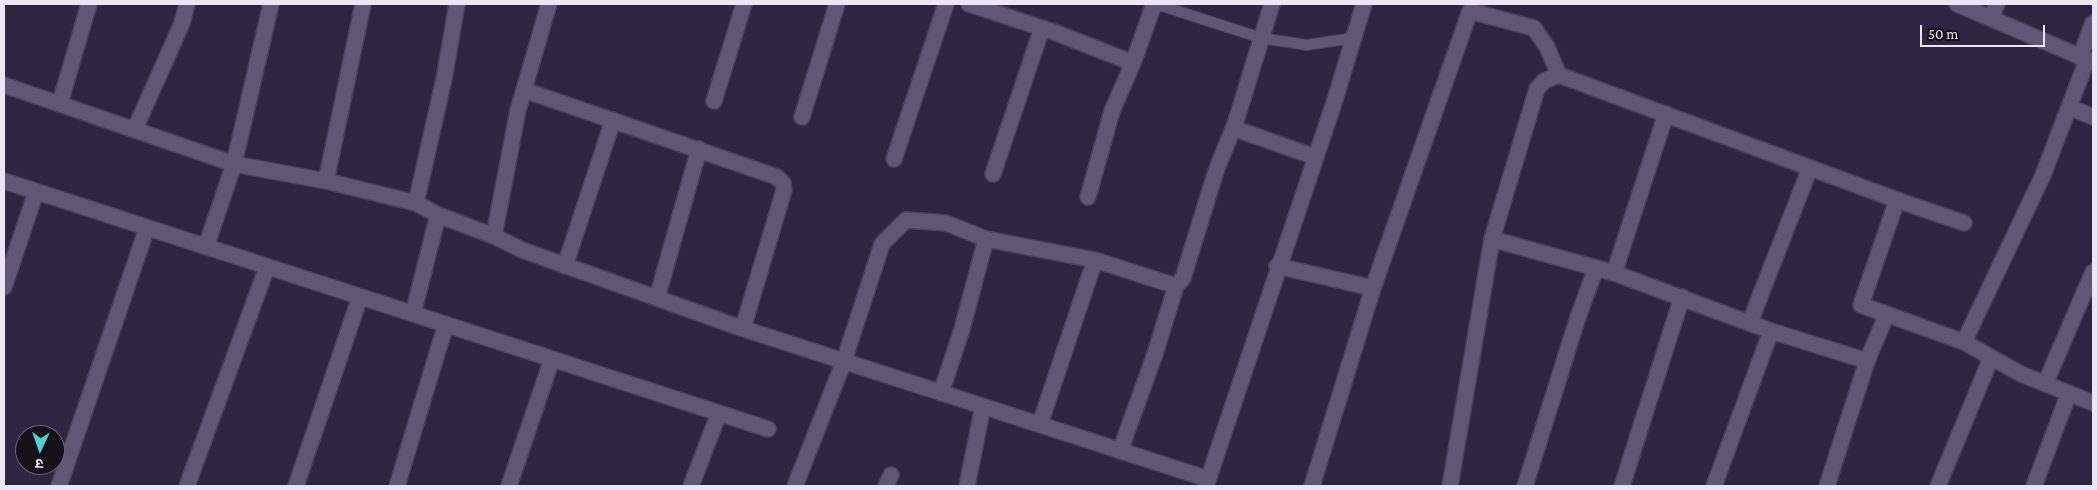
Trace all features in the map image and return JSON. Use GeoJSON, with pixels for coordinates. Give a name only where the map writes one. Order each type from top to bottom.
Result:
{"type":"FeatureCollection","features":[{"type":"Feature","properties":{"kind":"street"},"geometry":{"type":"LineString","coordinates":[[60,103],[89,4]]}},
{"type":"Feature","properties":{"kind":"street"},"geometry":{"type":"LineString","coordinates":[[135,129],[182,23],[187,4]]}},
{"type":"Feature","properties":{"kind":"street"},"geometry":{"type":"LineString","coordinates":[[206,247],[234,164],[271,4]]}},
{"type":"Feature","properties":{"kind":"street"},"geometry":{"type":"LineString","coordinates":[[326,181],[364,4]]}},
{"type":"Feature","properties":{"kind":"street"},"geometry":{"type":"LineString","coordinates":[[416,203],[444,79],[457,4]]}},
{"type":"Feature","properties":{"kind":"street"},"geometry":{"type":"LineString","coordinates":[[494,236],[518,110],[548,4]]}},
{"type":"Feature","properties":{"kind":"street"},"geometry":{"type":"LineString","coordinates":[[714,101],[744,4]]}},
{"type":"Feature","properties":{"kind":"street"},"geometry":{"type":"LineString","coordinates":[[802,117],[837,4]]}},
{"type":"Feature","properties":{"kind":"street"},"geometry":{"type":"LineString","coordinates":[[894,159],[946,4]]}},
{"type":"Feature","properties":{"kind":"street"},"geometry":{"type":"LineString","coordinates":[[969,4],[1042,28],[1133,63]]}},
{"type":"Feature","properties":{"kind":"street"},"geometry":{"type":"LineString","coordinates":[[1088,197],[1112,111],[1133,63],[1155,4]]}},
{"type":"Feature","properties":{"kind":"street"},"geometry":{"type":"LineString","coordinates":[[1120,451],[1155,354],[1176,286],[1183,278],[1216,171],[1233,128],[1272,4]]}},
{"type":"Feature","properties":{"kind":"street"},"geometry":{"type":"LineString","coordinates":[[4,85],[234,164],[326,181],[416,203],[438,215],[565,266],[742,328],[1040,424],[1207,482],[1364,4]]}},
{"type":"Feature","properties":{"kind":"street"},"geometry":{"type":"LineString","coordinates":[[1957,4],[2087,60]]}},
{"type":"Feature","properties":{"kind":"street"},"geometry":{"type":"LineString","coordinates":[[1991,18],[1998,4]]}},
{"type":"Feature","properties":{"kind":"street"},"geometry":{"type":"LineString","coordinates":[[1312,486],[1373,288],[1471,7],[1534,28],[1548,47],[1559,76]]}},
{"type":"Feature","properties":{"kind":"street"},"geometry":{"type":"LineString","coordinates":[[1964,342],[2043,175],[2087,60],[2093,23]]}},
{"type":"Feature","properties":{"kind":"street"},"geometry":{"type":"LineString","coordinates":[[993,174],[1042,28]]}},
{"type":"Feature","properties":{"kind":"street"},"geometry":{"type":"LineString","coordinates":[[1450,486],[1492,239],[1537,89],[1544,81],[1559,76],[1964,223]]}},
{"type":"Feature","properties":{"kind":"street"},"geometry":{"type":"LineString","coordinates":[[524,90],[699,149],[777,177],[784,183],[784,190],[742,328]]}},
{"type":"Feature","properties":{"kind":"street"},"geometry":{"type":"LineString","coordinates":[[2069,107],[2093,117]]}},
{"type":"Feature","properties":{"kind":"street"},"geometry":{"type":"LineString","coordinates":[[1614,272],[1666,114]]}},
{"type":"Feature","properties":{"kind":"street"},"geometry":{"type":"LineString","coordinates":[[565,266],[613,120]]}},
{"type":"Feature","properties":{"kind":"street"},"geometry":{"type":"LineString","coordinates":[[1233,128],[1315,157]]}},
{"type":"Feature","properties":{"kind":"street"},"geometry":{"type":"LineString","coordinates":[[656,298],[699,149]]}},
{"type":"Feature","properties":{"kind":"street"},"geometry":{"type":"LineString","coordinates":[[1750,322],[1810,168]]}},
{"type":"Feature","properties":{"kind":"street"},"geometry":{"type":"LineString","coordinates":[[4,181],[768,429]]}},
{"type":"Feature","properties":{"kind":"street"},"geometry":{"type":"LineString","coordinates":[[4,287],[36,192]]}},
{"type":"Feature","properties":{"kind":"street"},"geometry":{"type":"LineString","coordinates":[[1897,200],[1861,305],[1964,342],[2045,384],[2093,403]]}},
{"type":"Feature","properties":{"kind":"street"},"geometry":{"type":"LineString","coordinates":[[413,314],[438,215]]}},
{"type":"Feature","properties":{"kind":"street"},"geometry":{"type":"LineString","coordinates":[[794,486],[844,361],[882,244],[906,220],[946,223],[986,238],[1095,260],[1176,286]]}},
{"type":"Feature","properties":{"kind":"street"},"geometry":{"type":"LineString","coordinates":[[59,486],[147,228]]}},
{"type":"Feature","properties":{"kind":"street"},"geometry":{"type":"LineString","coordinates":[[941,393],[962,330],[986,238]]}},
{"type":"Feature","properties":{"kind":"street"},"geometry":{"type":"LineString","coordinates":[[1492,239],[1614,272],[1771,331],[1867,360]]}},
{"type":"Feature","properties":{"kind":"street"},"geometry":{"type":"LineString","coordinates":[[1040,424],[1095,260]]}},
{"type":"Feature","properties":{"kind":"street"},"geometry":{"type":"LineString","coordinates":[[1278,266],[1373,288]]}},
{"type":"Feature","properties":{"kind":"street"},"geometry":{"type":"LineString","coordinates":[[187,486],[267,267]]}},
{"type":"Feature","properties":{"kind":"street"},"geometry":{"type":"LineString","coordinates":[[1525,486],[1578,317],[1596,268]]}},
{"type":"Feature","properties":{"kind":"street"},"geometry":{"type":"LineString","coordinates":[[2045,384],[2093,272]]}},
{"type":"Feature","properties":{"kind":"street"},"geometry":{"type":"LineString","coordinates":[[296,486],[360,296]]}},
{"type":"Feature","properties":{"kind":"street"},"geometry":{"type":"LineString","coordinates":[[1622,486],[1682,297]]}},
{"type":"Feature","properties":{"kind":"street"},"geometry":{"type":"LineString","coordinates":[[1827,486],[1867,360],[1888,314]]}},
{"type":"Feature","properties":{"kind":"street"},"geometry":{"type":"LineString","coordinates":[[397,486],[446,324]]}},
{"type":"Feature","properties":{"kind":"street"},"geometry":{"type":"LineString","coordinates":[[1714,486],[1771,331]]}},
{"type":"Feature","properties":{"kind":"street"},"geometry":{"type":"LineString","coordinates":[[1938,486],[1992,358]]}},
{"type":"Feature","properties":{"kind":"street"},"geometry":{"type":"LineString","coordinates":[[509,486],[552,359]]}},
{"type":"Feature","properties":{"kind":"street"},"geometry":{"type":"LineString","coordinates":[[2034,486],[2069,393]]}},
{"type":"Feature","properties":{"kind":"street"},"geometry":{"type":"LineString","coordinates":[[967,486],[984,406]]}},
{"type":"Feature","properties":{"kind":"street"},"geometry":{"type":"LineString","coordinates":[[691,486],[719,413]]}},
{"type":"Feature","properties":{"kind":"lane"},"geometry":{"type":"LineString","coordinates":[[1155,4],[1261,38],[1307,45],[1354,38]]}}]}
